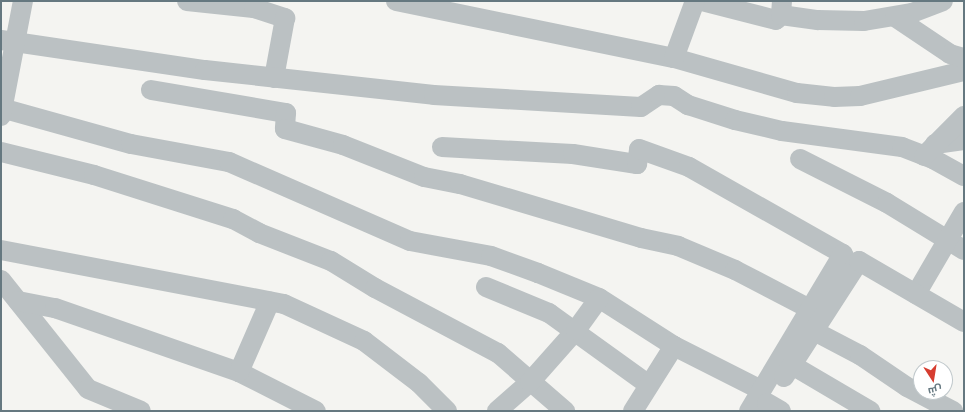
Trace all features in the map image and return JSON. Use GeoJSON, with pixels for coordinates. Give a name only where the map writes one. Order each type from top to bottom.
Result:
{"type":"FeatureCollection","features":[{"type":"Feature","properties":{"kind":"street"},"geometry":{"type":"LineString","coordinates":[[23,1],[9,41],[2,111],[131,144],[229,162],[410,241],[491,256],[599,298],[768,404]]}},
{"type":"Feature","properties":{"kind":"street"},"geometry":{"type":"LineString","coordinates":[[187,1],[254,8],[285,18],[274,78]]}},
{"type":"Feature","properties":{"kind":"street"},"geometry":{"type":"LineString","coordinates":[[396,1],[674,58],[757,84],[834,97],[860,96],[964,71]]}},
{"type":"Feature","properties":{"kind":"street"},"geometry":{"type":"LineString","coordinates":[[674,58],[695,1]]}},
{"type":"Feature","properties":{"kind":"street"},"geometry":{"type":"LineString","coordinates":[[702,1],[776,20],[782,8],[818,20],[864,21],[943,1]]}},
{"type":"Feature","properties":{"kind":"street"},"geometry":{"type":"LineString","coordinates":[[905,10],[950,54],[964,58]]}},
{"type":"Feature","properties":{"kind":"street"},"geometry":{"type":"LineString","coordinates":[[9,41],[97,56],[274,78],[434,95],[642,107],[659,95],[674,96],[688,105],[735,120],[782,131],[929,150],[964,140]]}},
{"type":"Feature","properties":{"kind":"street"},"geometry":{"type":"LineString","coordinates":[[151,90],[286,114],[285,130],[342,145],[424,177],[460,184],[641,238],[678,246],[735,270],[810,309]]}},
{"type":"Feature","properties":{"kind":"street"},"geometry":{"type":"LineString","coordinates":[[929,150],[964,116]]}},
{"type":"Feature","properties":{"kind":"street"},"geometry":{"type":"LineString","coordinates":[[442,147],[573,154],[637,164],[639,149],[689,167],[843,254],[810,309],[768,404]]}},
{"type":"Feature","properties":{"kind":"street"},"geometry":{"type":"LineString","coordinates":[[929,150],[963,175]]}},
{"type":"Feature","properties":{"kind":"street"},"geometry":{"type":"LineString","coordinates":[[2,154],[94,175],[233,219],[259,233],[331,260],[375,288],[498,353],[565,411]]}},
{"type":"Feature","properties":{"kind":"street"},"geometry":{"type":"LineString","coordinates":[[800,159],[887,203],[964,250]]}},
{"type":"Feature","properties":{"kind":"street"},"geometry":{"type":"LineString","coordinates":[[916,294],[964,212]]}},
{"type":"Feature","properties":{"kind":"street"},"geometry":{"type":"LineString","coordinates":[[1,250],[284,304],[364,341],[419,383],[447,411]]}},
{"type":"Feature","properties":{"kind":"street"},"geometry":{"type":"LineString","coordinates":[[749,411],[768,404],[859,261],[964,322]]}},
{"type":"Feature","properties":{"kind":"street"},"geometry":{"type":"LineString","coordinates":[[1,280],[88,389],[141,411]]}},
{"type":"Feature","properties":{"kind":"street"},"geometry":{"type":"LineString","coordinates":[[486,287],[518,298],[576,330],[649,385]]}},
{"type":"Feature","properties":{"kind":"street"},"geometry":{"type":"LineString","coordinates":[[497,411],[530,382],[576,330],[599,298]]}},
{"type":"Feature","properties":{"kind":"street"},"geometry":{"type":"LineString","coordinates":[[18,301],[55,308],[239,372],[316,411]]}},
{"type":"Feature","properties":{"kind":"street"},"geometry":{"type":"LineString","coordinates":[[239,372],[270,301]]}},
{"type":"Feature","properties":{"kind":"street"},"geometry":{"type":"LineString","coordinates":[[814,330],[860,355],[907,387],[953,411]]}},
{"type":"Feature","properties":{"kind":"street"},"geometry":{"type":"LineString","coordinates":[[633,411],[674,346]]}},
{"type":"Feature","properties":{"kind":"street"},"geometry":{"type":"LineString","coordinates":[[792,365],[870,411]]}}]}
